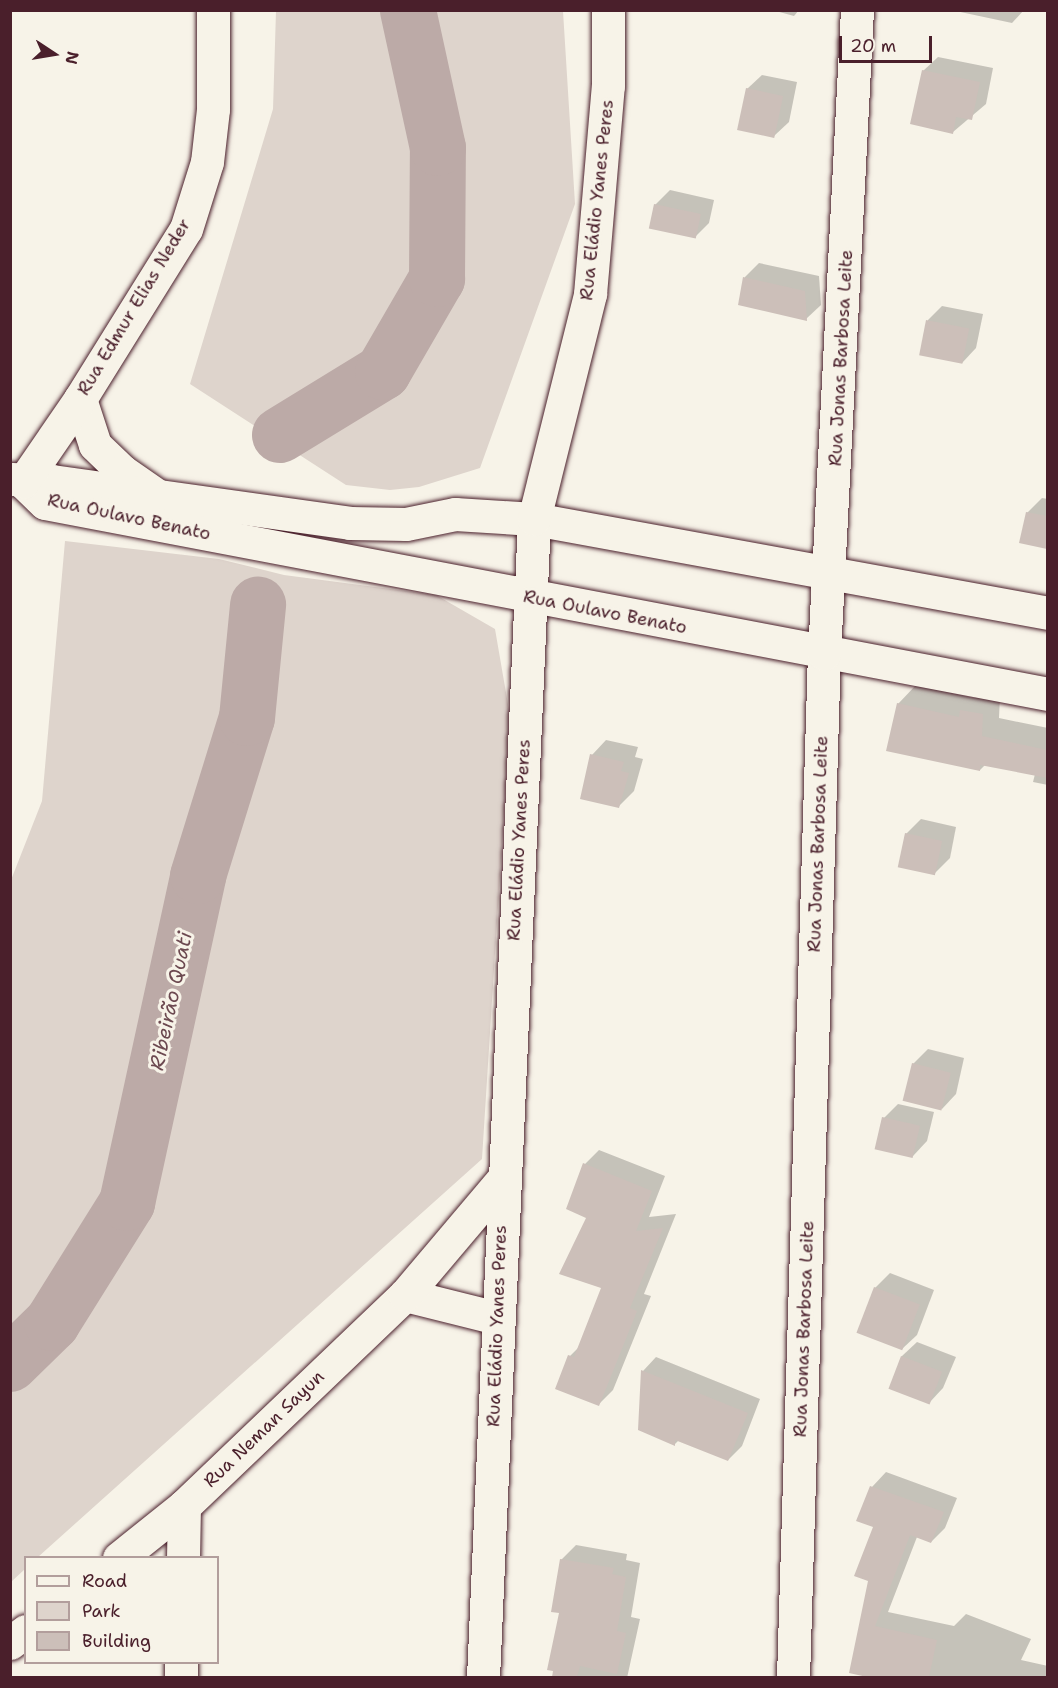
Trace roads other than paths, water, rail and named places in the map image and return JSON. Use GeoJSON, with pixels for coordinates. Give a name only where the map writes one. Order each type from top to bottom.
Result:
{"type":"FeatureCollection","features":[{"type":"Feature","properties":{"kind":"street","name":"Rua Edmur Elias Neder"},"geometry":{"type":"LineString","coordinates":[[17,480],[80,399],[186,229],[207,162],[213,108],[213,10]]}},
{"type":"Feature","properties":{"kind":"street","name":"Rua Eládio Yanes Peres"},"geometry":{"type":"LineString","coordinates":[[483,1677],[497,1318],[534,519],[590,294],[608,86],[608,10]]}},
{"type":"Feature","properties":{"kind":"street","name":"Rua Jonas Barbosa Leite"},"geometry":{"type":"LineString","coordinates":[[793,1677],[824,654],[831,574],[857,10]]}},
{"type":"Feature","properties":{"kind":"street"},"geometry":{"type":"LineString","coordinates":[[80,399],[95,445],[122,471],[159,496]]}},
{"type":"Feature","properties":{"kind":"street","name":"Rua Oulavo Benato"},"geometry":{"type":"LineString","coordinates":[[17,480],[52,481],[350,523],[406,524],[455,514],[534,519],[1047,613]]}},
{"type":"Feature","properties":{"kind":"street","name":"Rua Oulavo Benato"},"geometry":{"type":"LineString","coordinates":[[17,480],[45,503],[824,654],[1047,694]]}},
{"type":"Feature","properties":{"kind":"street","name":"Rua Neman Sayun"},"geometry":{"type":"LineString","coordinates":[[120,1556],[184,1506],[405,1295],[504,1178]]}},
{"type":"Feature","properties":{"kind":"street"},"geometry":{"type":"LineString","coordinates":[[405,1295],[497,1318]]}},
{"type":"Feature","properties":{"kind":"street"},"geometry":{"type":"LineString","coordinates":[[183,1556],[184,1506]]}},
{"type":"Feature","properties":{"kind":"street"},"geometry":{"type":"LineString","coordinates":[[10,1643],[24,1632]]}},
{"type":"Feature","properties":{"kind":"waterway","name":"Ribeirão Quati"},"geometry":{"type":"LineString","coordinates":[[280,435],[383,372],[437,279],[438,148],[408,10]]}},
{"type":"Feature","properties":{"kind":"waterway","name":"Ribeirão Quati"},"geometry":{"type":"LineString","coordinates":[[10,1364],[52,1323],[127,1203],[198,876],[247,718],[258,605]]}}]}
